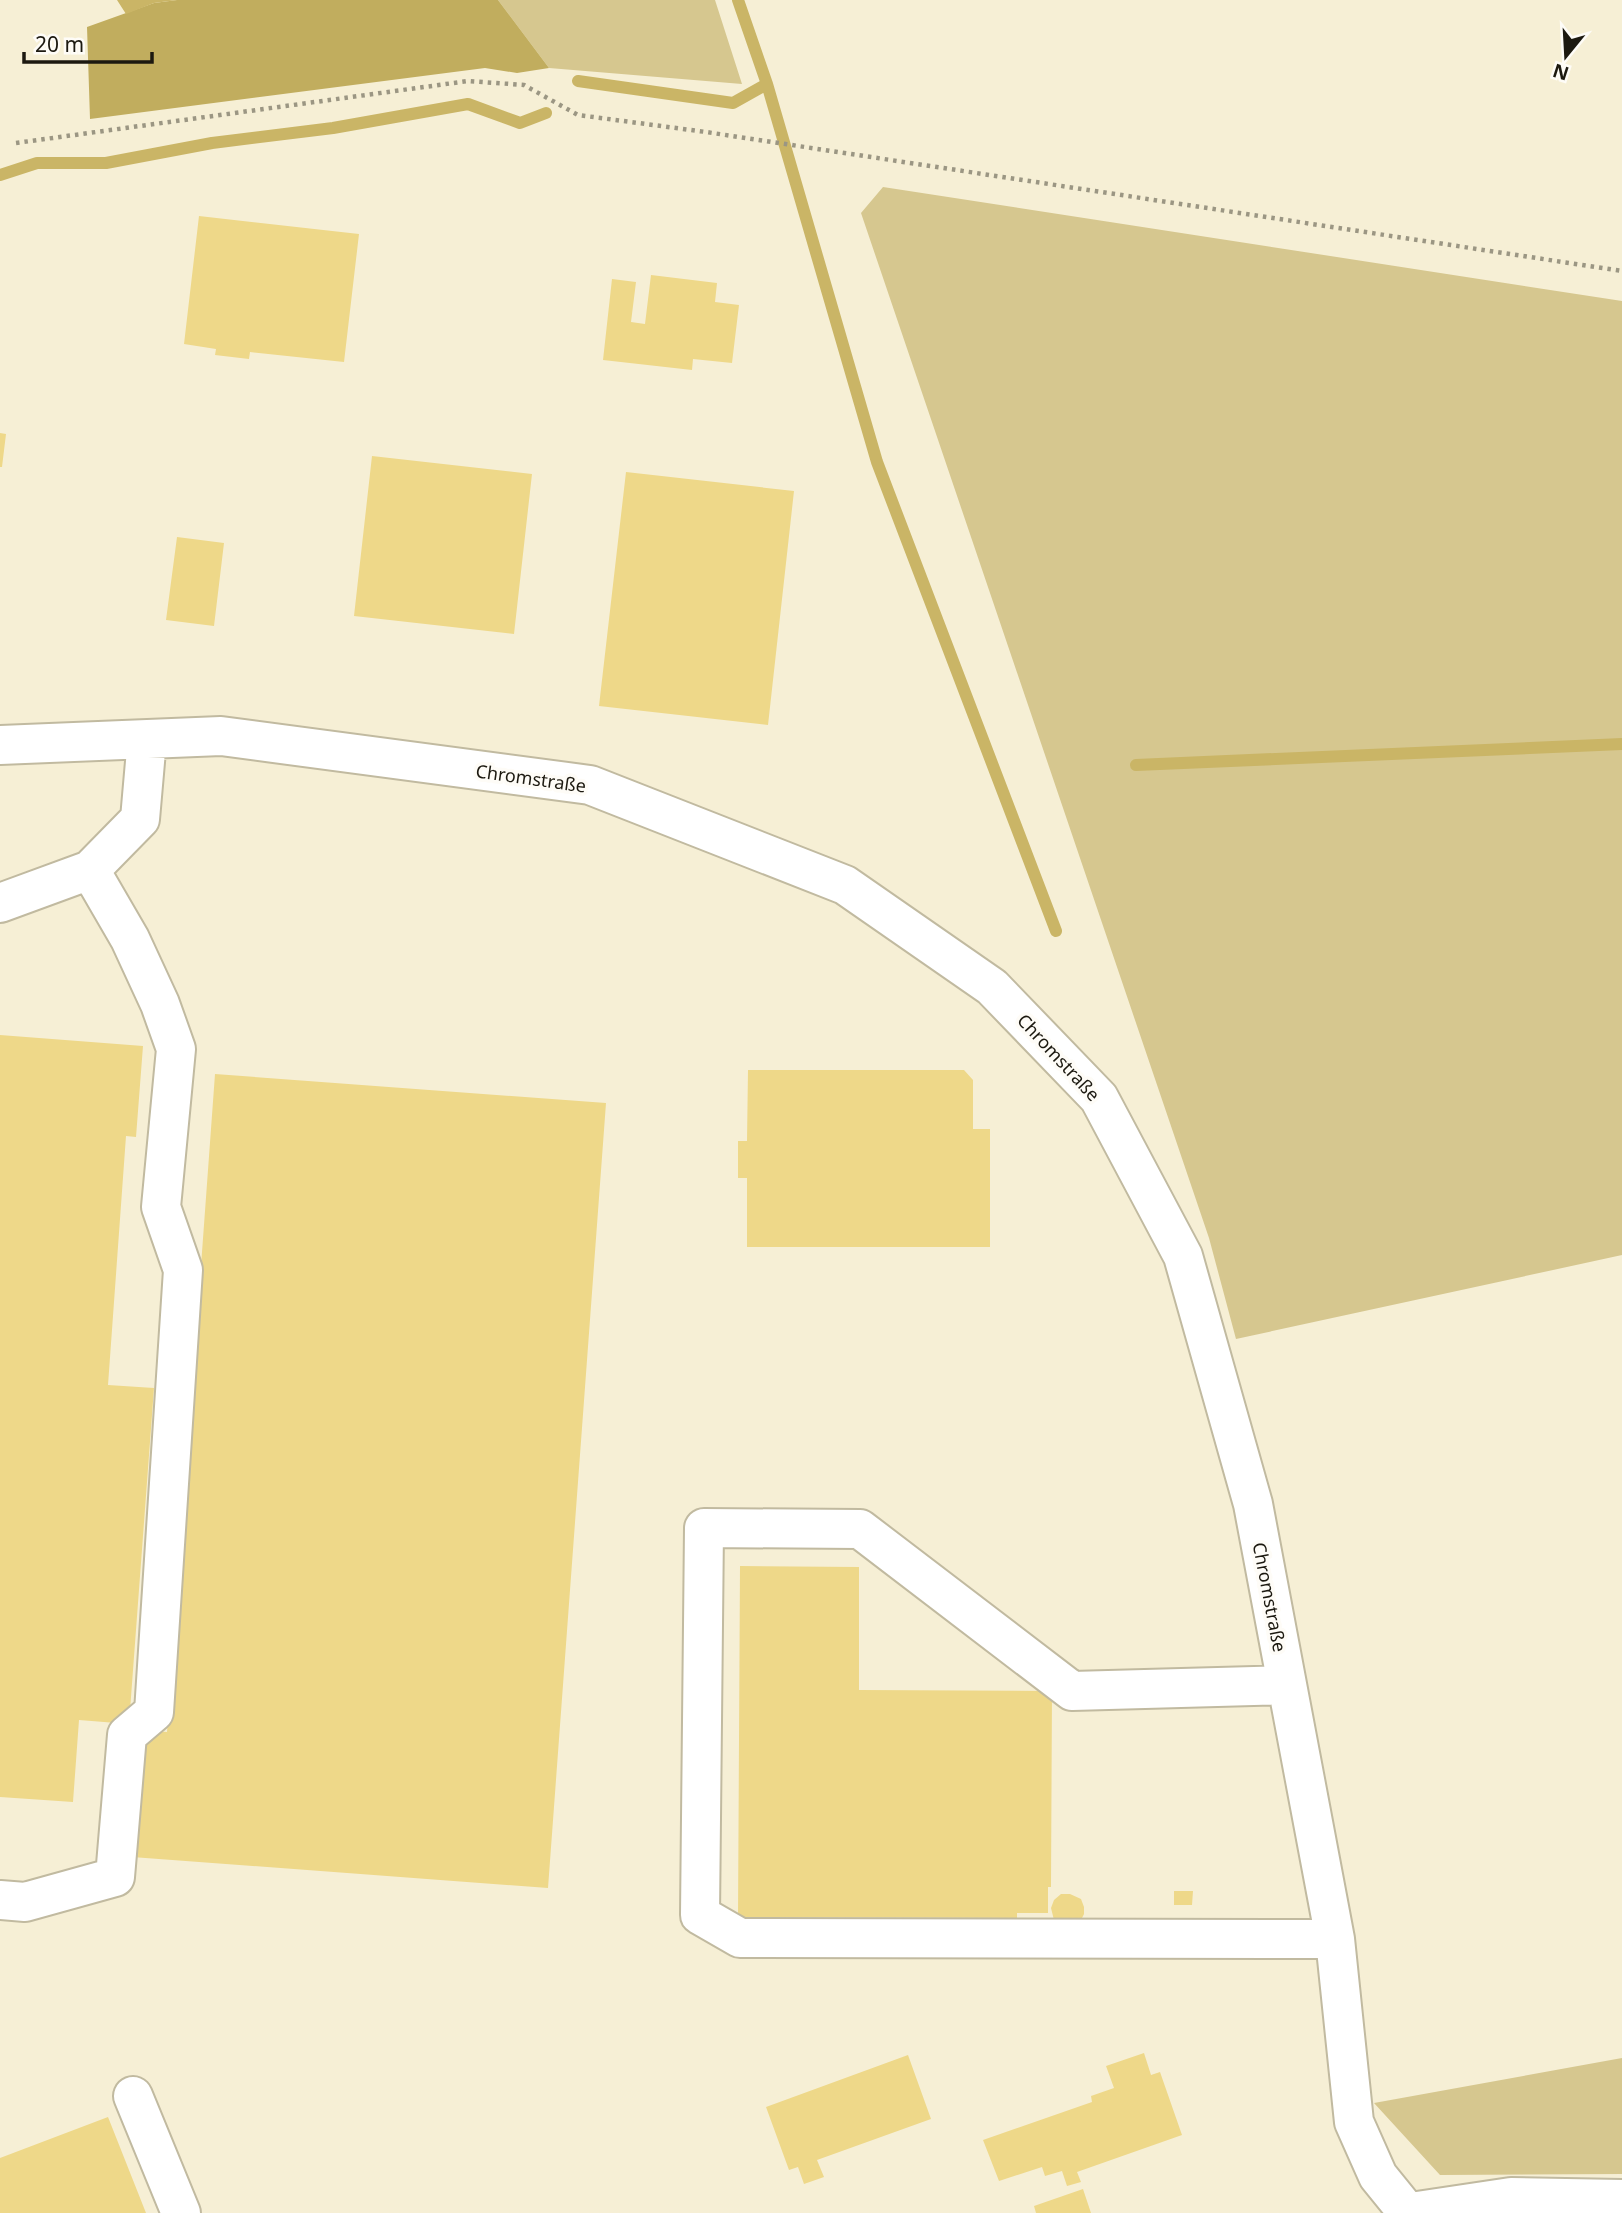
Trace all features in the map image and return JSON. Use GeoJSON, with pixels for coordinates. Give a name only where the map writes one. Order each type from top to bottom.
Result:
{"type":"FeatureCollection","features":[{"type":"Feature","properties":{"kind":"street","name":"Chromstraße"},"geometry":{"type":"LineString","coordinates":[[0,745],[221,736],[590,785],[845,885],[992,987],[1099,1098],[1183,1256],[1253,1504],[1335,1939],[1354,2122],[1378,2176],[1407,2213]]}},
{"type":"Feature","properties":{"kind":"street"},"geometry":{"type":"LineString","coordinates":[[0,903],[90,870],[140,820],[147,739]]}},
{"type":"Feature","properties":{"kind":"street"},"geometry":{"type":"LineString","coordinates":[[0,1900],[25,1902],[115,1877],[127,1735],[154,1712],[183,1270],[161,1208],[176,1049],[160,1004],[130,939],[90,870]]}},
{"type":"Feature","properties":{"kind":"street"},"geometry":{"type":"LineString","coordinates":[[1286,1685],[1072,1690],[860,1529],[704,1528],[700,1915],[740,1938],[1335,1939]]}},
{"type":"Feature","properties":{"kind":"street"},"geometry":{"type":"LineString","coordinates":[[133,2096],[181,2213]]}},
{"type":"Feature","properties":{"kind":"street"},"geometry":{"type":"LineString","coordinates":[[1407,2213],[1511,2197],[1622,2199]]}},
{"type":"Feature","properties":{"kind":"path"},"geometry":{"type":"LineString","coordinates":[[16,143],[468,81],[524,85],[578,115],[720,134],[1622,271]]}},
{"type":"Feature","properties":{"kind":"shaded area"},"geometry":{"type":"Polygon","coordinates":[[[117,0],[177,0],[154,3],[126,14],[117,0]]]}},
{"type":"Feature","properties":{"kind":"shaded area"},"geometry":{"type":"Polygon","coordinates":[[[177,0],[498,0],[549,68],[517,73],[485,68],[90,119],[87,27],[154,3],[177,0]]]}},
{"type":"Feature","properties":{"kind":"shaded area"},"geometry":{"type":"Polygon","coordinates":[[[498,0],[715,0],[742,84],[549,68],[498,0]]]}},
{"type":"Feature","properties":{"kind":"shaded area"},"geometry":{"type":"Polygon","coordinates":[[[883,187],[1622,301],[1622,1255],[1236,1339],[1209,1238],[861,213],[883,187]]]}},
{"type":"Feature","properties":{"kind":"shaded area"},"geometry":{"type":"Polygon","coordinates":[[[1622,2058],[1622,2174],[1440,2175],[1374,2103],[1622,2058]]]}},
{"type":"Feature","properties":{"kind":"building"},"geometry":{"type":"Polygon","coordinates":[[[199,216],[359,234],[344,362],[250,352],[249,359],[215,355],[216,349],[184,344],[199,216]]]}},
{"type":"Feature","properties":{"kind":"building"},"geometry":{"type":"Polygon","coordinates":[[[651,275],[717,283],[715,302],[739,305],[732,363],[693,359],[692,370],[603,360],[612,279],[636,282],[631,322],[645,324],[651,275]]]}},
{"type":"Feature","properties":{"kind":"building"},"geometry":{"type":"Polygon","coordinates":[[[0,433],[6,434],[2,467],[0,467],[0,433]]]}},
{"type":"Feature","properties":{"kind":"building"},"geometry":{"type":"Polygon","coordinates":[[[372,456],[532,474],[514,634],[354,616],[372,456]]]}},
{"type":"Feature","properties":{"kind":"building"},"geometry":{"type":"Polygon","coordinates":[[[626,472],[794,491],[768,725],[599,706],[626,472]]]}},
{"type":"Feature","properties":{"kind":"building"},"geometry":{"type":"Polygon","coordinates":[[[177,537],[224,543],[214,626],[166,620],[177,537]]]}},
{"type":"Feature","properties":{"kind":"building"},"geometry":{"type":"Polygon","coordinates":[[[0,1035],[143,1046],[136,1137],[126,1136],[108,1385],[154,1388],[129,1724],[79,1720],[73,1802],[0,1797],[0,1035]]]}},
{"type":"Feature","properties":{"kind":"building"},"geometry":{"type":"Polygon","coordinates":[[[748,1070],[964,1070],[973,1080],[973,1129],[990,1129],[990,1247],[747,1247],[747,1178],[738,1178],[738,1141],[747,1141],[748,1070]]]}},
{"type":"Feature","properties":{"kind":"building"},"geometry":{"type":"Polygon","coordinates":[[[215,1074],[606,1103],[548,1888],[132,1857],[141,1730],[167,1732],[215,1074]]]}},
{"type":"Feature","properties":{"kind":"building"},"geometry":{"type":"Polygon","coordinates":[[[740,1566],[859,1567],[859,1690],[1052,1691],[1051,1887],[1048,1887],[1048,1913],[1017,1913],[1017,1918],[738,1917],[740,1566]]]}},
{"type":"Feature","properties":{"kind":"building"},"geometry":{"type":"Polygon","coordinates":[[[1174,1891],[1193,1891],[1192,1905],[1174,1905],[1174,1891]]]}},
{"type":"Feature","properties":{"kind":"building"},"geometry":{"type":"Polygon","coordinates":[[[1061,1894],[1070,1894],[1081,1899],[1084,1914],[1080,1922],[1054,1920],[1051,1908],[1054,1900],[1061,1894]]]}},
{"type":"Feature","properties":{"kind":"building"},"geometry":{"type":"Polygon","coordinates":[[[1144,2053],[1151,2075],[1160,2072],[1182,2135],[1077,2172],[1081,2182],[1067,2186],[1062,2171],[1045,2176],[1042,2167],[999,2181],[983,2140],[1092,2102],[1091,2096],[1114,2088],[1106,2066],[1144,2053]]]}},
{"type":"Feature","properties":{"kind":"building"},"geometry":{"type":"Polygon","coordinates":[[[908,2055],[931,2119],[817,2160],[824,2177],[804,2184],[798,2167],[789,2170],[766,2107],[908,2055]]]}},
{"type":"Feature","properties":{"kind":"building"},"geometry":{"type":"Polygon","coordinates":[[[108,2117],[146,2213],[0,2213],[0,2158],[108,2117]]]}},
{"type":"Feature","properties":{"kind":"building"},"geometry":{"type":"Polygon","coordinates":[[[1083,2189],[1091,2213],[1036,2213],[1034,2206],[1083,2189]]]}},
{"type":"Feature","properties":{"kind":"waterway"},"geometry":{"type":"LineString","coordinates":[[738,0],[767,84],[877,462],[1056,931]]}},
{"type":"Feature","properties":{"kind":"waterway"},"geometry":{"type":"LineString","coordinates":[[578,81],[733,103],[767,84]]}},
{"type":"Feature","properties":{"kind":"waterway"},"geometry":{"type":"LineString","coordinates":[[0,175],[37,163],[106,163],[212,143],[333,128],[468,104],[520,123],[546,113]]}},
{"type":"Feature","properties":{"kind":"waterway"},"geometry":{"type":"LineString","coordinates":[[1136,765],[1622,744]]}}]}
